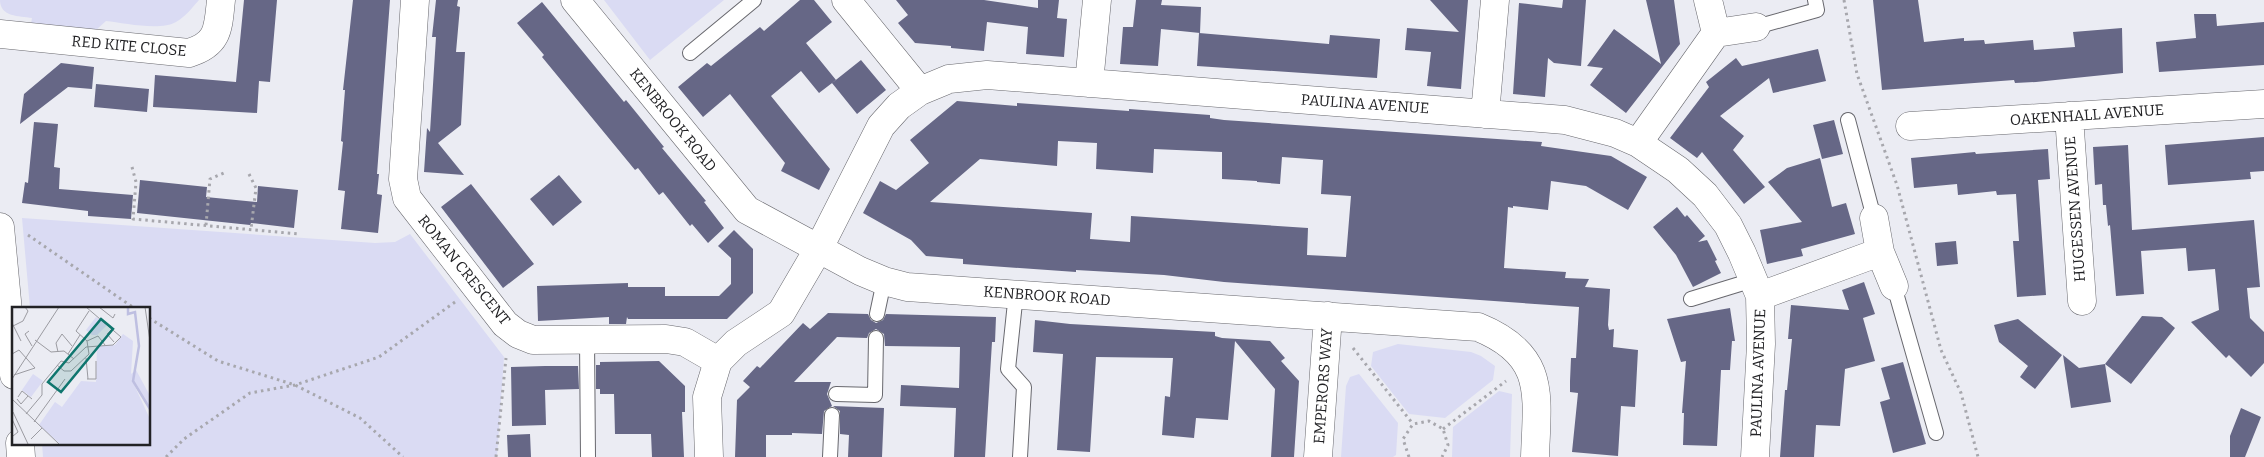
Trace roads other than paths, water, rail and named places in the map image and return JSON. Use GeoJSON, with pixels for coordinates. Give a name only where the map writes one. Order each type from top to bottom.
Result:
{"type":"FeatureCollection","features":[{"type":"Feature","properties":{"kind":"street","name":"RED KITE CLOSE"},"geometry":{"type":"LineString","coordinates":[[0,34],[188,53],[200,50],[214,38],[218,28],[221,0]]}},
{"type":"Feature","properties":{"kind":"street","name":"ROMAN CRESCENT"},"geometry":{"type":"LineString","coordinates":[[415,0],[403,179],[407,198],[505,324],[518,334],[533,340],[666,339],[685,342],[718,361]]}},
{"type":"Feature","properties":{"kind":"street","name":"KENBROOK ROAD"},"geometry":{"type":"LineString","coordinates":[[575,0],[748,210],[884,281],[907,286],[1478,327],[1499,335],[1516,349],[1534,377],[1537,392],[1535,457]]}},
{"type":"Feature","properties":{"kind":"street"},"geometry":{"type":"LineString","coordinates":[[846,0],[920,91]]}},
{"type":"Feature","properties":{"kind":"street"},"geometry":{"type":"LineString","coordinates":[[1089,82],[1097,0]]}},
{"type":"Feature","properties":{"kind":"street"},"geometry":{"type":"LineString","coordinates":[[1486,114],[1495,0]]}},
{"type":"Feature","properties":{"kind":"street"},"geometry":{"type":"LineString","coordinates":[[1708,0],[1716,33]]}},
{"type":"Feature","properties":{"kind":"street"},"geometry":{"type":"LineString","coordinates":[[1638,143],[1716,33],[1756,27]]}},
{"type":"Feature","properties":{"kind":"street","name":"PAULINA AVENUE"},"geometry":{"type":"LineString","coordinates":[[718,361],[736,343],[781,313],[818,248],[881,126],[899,106],[920,91],[949,78],[986,75],[1089,82],[1565,120],[1615,133],[1638,143],[1678,170],[1705,195],[1728,225],[1756,288],[1761,344],[1755,457]]}},
{"type":"Feature","properties":{"kind":"street","name":"OAKENHALL AVENUE"},"geometry":{"type":"LineString","coordinates":[[1910,126],[2264,104]]}},
{"type":"Feature","properties":{"kind":"street","name":"HUGESSEN AVENUE"},"geometry":{"type":"LineString","coordinates":[[2069,116],[2082,301]]}},
{"type":"Feature","properties":{"kind":"street"},"geometry":{"type":"LineString","coordinates":[[1874,218],[1880,252],[1894,286]]}},
{"type":"Feature","properties":{"kind":"street"},"geometry":{"type":"LineString","coordinates":[[11,229],[13,307]]}},
{"type":"Feature","properties":{"kind":"street"},"geometry":{"type":"LineString","coordinates":[[1756,288],[1880,252]]}},
{"type":"Feature","properties":{"kind":"street","name":"EMPERORS WAY"},"geometry":{"type":"LineString","coordinates":[[1318,457],[1328,316]]}},
{"type":"Feature","properties":{"kind":"street"},"geometry":{"type":"LineString","coordinates":[[709,457],[707,397],[718,361]]}},
{"type":"Feature","properties":{"kind":"street"},"geometry":{"type":"LineString","coordinates":[[20,444],[21,457]]}},
{"type":"Feature","properties":{"kind":"lane"},"geometry":{"type":"LineString","coordinates":[[690,53],[754,0]]}},
{"type":"Feature","properties":{"kind":"lane"},"geometry":{"type":"LineString","coordinates":[[1756,27],[1817,10],[1815,0]]}},
{"type":"Feature","properties":{"kind":"lane"},"geometry":{"type":"LineString","coordinates":[[1848,120],[1874,218]]}},
{"type":"Feature","properties":{"kind":"lane"},"geometry":{"type":"LineString","coordinates":[[877,314],[884,281]]}},
{"type":"Feature","properties":{"kind":"lane"},"geometry":{"type":"LineString","coordinates":[[1894,286],[1936,433]]}},
{"type":"Feature","properties":{"kind":"lane"},"geometry":{"type":"LineString","coordinates":[[1691,299],[1756,288]]}},
{"type":"Feature","properties":{"kind":"lane"},"geometry":{"type":"LineString","coordinates":[[1016,293],[1008,369],[1024,388],[1020,457]]}},
{"type":"Feature","properties":{"kind":"lane"},"geometry":{"type":"LineString","coordinates":[[836,394],[876,395],[876,338]]}},
{"type":"Feature","properties":{"kind":"lane"},"geometry":{"type":"LineString","coordinates":[[587,339],[588,457]]}},
{"type":"Feature","properties":{"kind":"lane"},"geometry":{"type":"LineString","coordinates":[[830,457],[832,415]]}}]}
